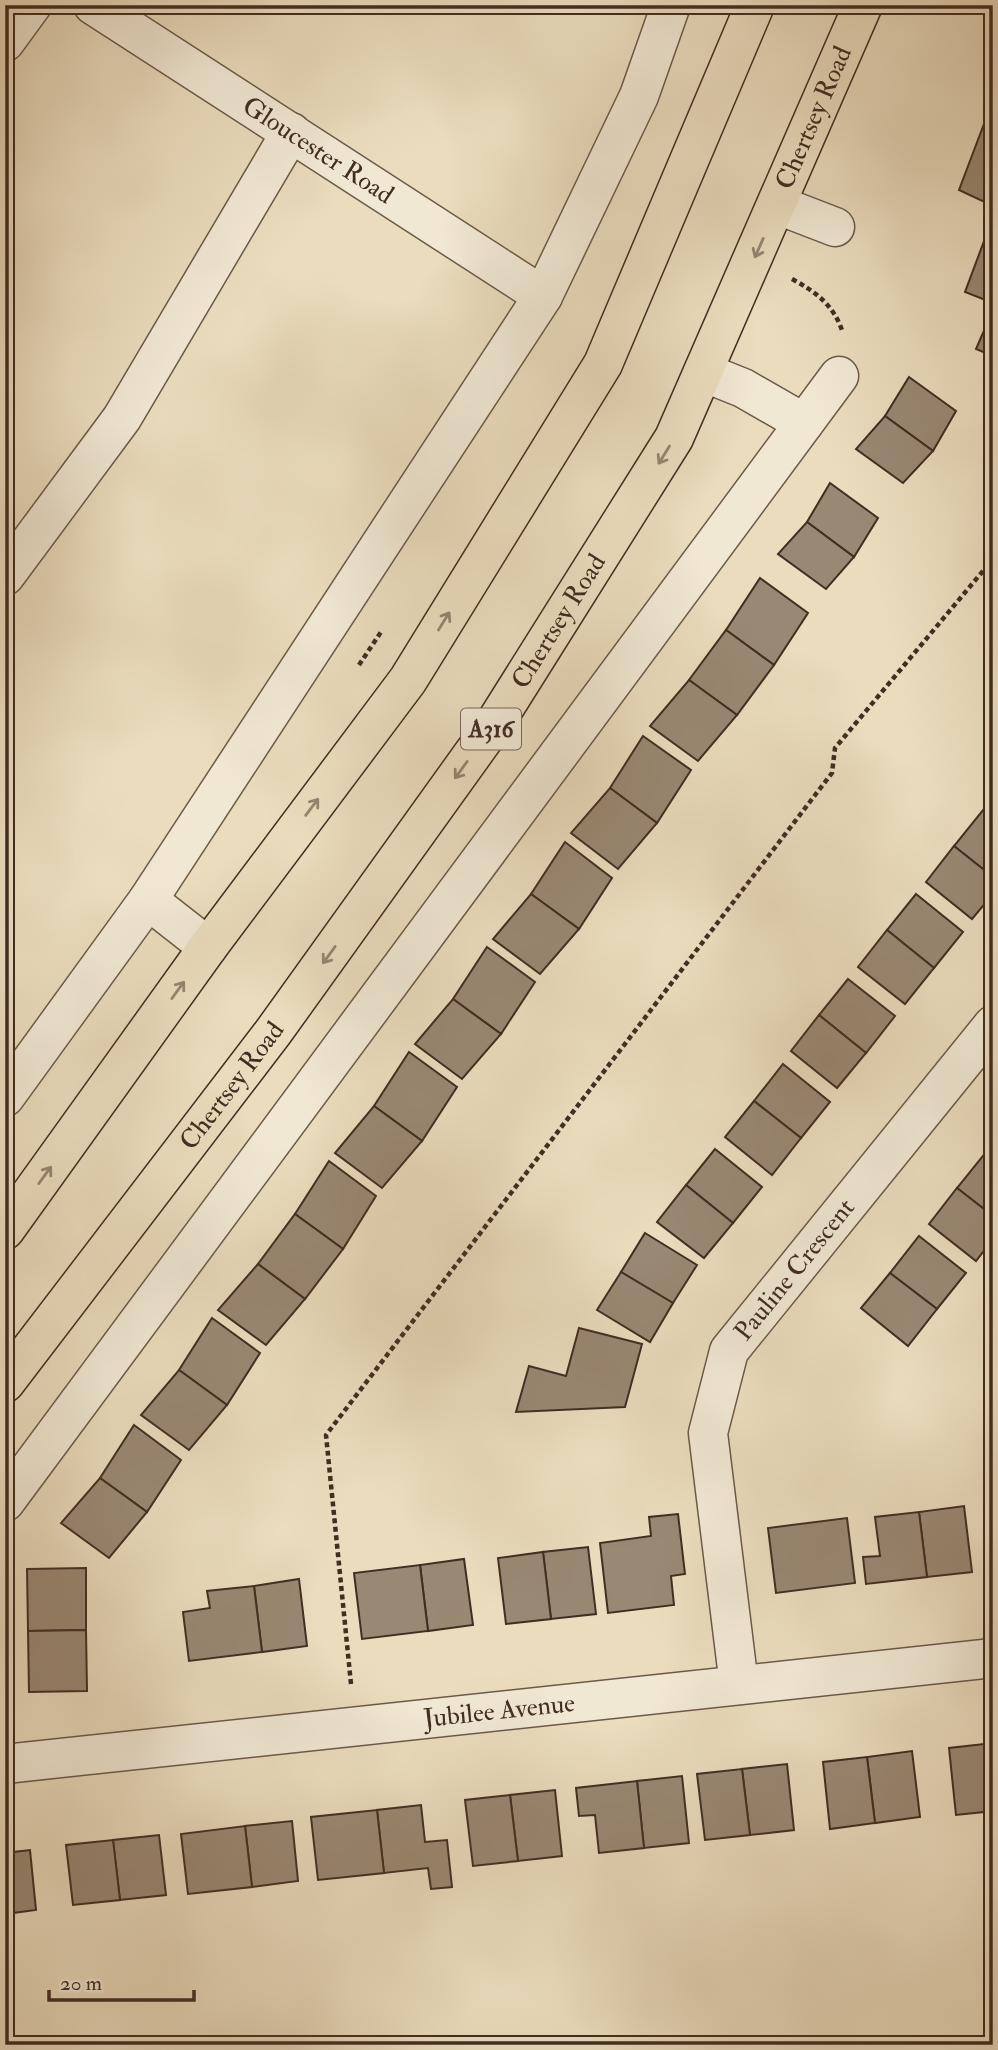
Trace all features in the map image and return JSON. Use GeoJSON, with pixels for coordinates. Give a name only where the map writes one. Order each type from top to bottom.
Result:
{"type":"FeatureCollection","features":[{"type":"Feature","properties":{"kind":"highway"},"geometry":{"type":"LineString","coordinates":[[5,1230],[208,947],[408,680],[603,364],[755,5]]}},
{"type":"Feature","properties":{"kind":"highway","name":"Chertsey Road"},"geometry":{"type":"LineString","coordinates":[[5,1384],[274,1031],[495,723],[674,438],[778,205],[863,5]]}},
{"type":"Feature","properties":{"kind":"street"},"geometry":{"type":"LineString","coordinates":[[5,42],[32,5]]}},
{"type":"Feature","properties":{"kind":"street","name":"Gloucester Road"},"geometry":{"type":"LineString","coordinates":[[93,5],[543,296]]}},
{"type":"Feature","properties":{"kind":"street"},"geometry":{"type":"LineString","coordinates":[[5,1097],[148,900],[543,296],[639,96],[671,5]]}},
{"type":"Feature","properties":{"kind":"street"},"geometry":{"type":"LineString","coordinates":[[5,576],[122,418],[291,132]]}},
{"type":"Feature","properties":{"kind":"street"},"geometry":{"type":"LineString","coordinates":[[778,205],[835,227]]}},
{"type":"Feature","properties":{"kind":"street"},"geometry":{"type":"LineString","coordinates":[[703,372],[743,388],[804,423]]}},
{"type":"Feature","properties":{"kind":"street"},"geometry":{"type":"LineString","coordinates":[[5,1502],[839,376]]}},
{"type":"Feature","properties":{"kind":"street"},"geometry":{"type":"LineString","coordinates":[[148,900],[208,947]]}},
{"type":"Feature","properties":{"kind":"street","name":"Pauline Crescent"},"geometry":{"type":"LineString","coordinates":[[739,1685],[708,1433],[729,1351],[993,1025]]}},
{"type":"Feature","properties":{"kind":"street","name":"Jubilee Avenue"},"geometry":{"type":"LineString","coordinates":[[5,1764],[993,1658]]}},
{"type":"Feature","properties":{"kind":"path"},"geometry":{"type":"LineString","coordinates":[[792,279],[820,295],[839,320],[849,350],[839,376]]}},
{"type":"Feature","properties":{"kind":"path"},"geometry":{"type":"LineString","coordinates":[[355,1726],[326,1435],[832,773],[835,748],[993,559]]}},
{"type":"Feature","properties":{"kind":"building"},"geometry":{"type":"Polygon","coordinates":[[[993,100],[993,206],[959,190],[993,100]]]}},
{"type":"Feature","properties":{"kind":"building"},"geometry":{"type":"Polygon","coordinates":[[[993,217],[993,303],[965,292],[993,217]]]}},
{"type":"Feature","properties":{"kind":"building"},"geometry":{"type":"Polygon","coordinates":[[[993,310],[993,356],[976,349],[993,310]]]}},
{"type":"Feature","properties":{"kind":"building"},"geometry":{"type":"Polygon","coordinates":[[[909,377],[956,411],[933,451],[885,416],[909,377]]]}},
{"type":"Feature","properties":{"kind":"building"},"geometry":{"type":"Polygon","coordinates":[[[885,416],[933,451],[903,483],[856,449],[885,416]]]}},
{"type":"Feature","properties":{"kind":"building"},"geometry":{"type":"Polygon","coordinates":[[[830,483],[878,518],[854,557],[807,522],[830,483]]]}},
{"type":"Feature","properties":{"kind":"building"},"geometry":{"type":"Polygon","coordinates":[[[807,522],[854,557],[826,589],[778,554],[807,522]]]}},
{"type":"Feature","properties":{"kind":"building"},"geometry":{"type":"Polygon","coordinates":[[[760,578],[808,613],[774,665],[726,630],[760,578]]]}},
{"type":"Feature","properties":{"kind":"building"},"geometry":{"type":"Polygon","coordinates":[[[726,630],[774,665],[737,715],[689,680],[726,630]]]}},
{"type":"Feature","properties":{"kind":"building"},"geometry":{"type":"Polygon","coordinates":[[[689,680],[737,715],[698,761],[650,726],[689,680]]]}},
{"type":"Feature","properties":{"kind":"building"},"geometry":{"type":"Polygon","coordinates":[[[643,736],[691,770],[657,823],[610,788],[643,736]]]}},
{"type":"Feature","properties":{"kind":"building"},"geometry":{"type":"Polygon","coordinates":[[[610,788],[657,823],[618,869],[571,833],[610,788]]]}},
{"type":"Feature","properties":{"kind":"building"},"geometry":{"type":"Polygon","coordinates":[[[983,810],[993,817],[993,877],[954,846],[983,810]]]}},
{"type":"Feature","properties":{"kind":"building"},"geometry":{"type":"Polygon","coordinates":[[[565,842],[612,878],[579,929],[531,894],[565,842]]]}},
{"type":"Feature","properties":{"kind":"building"},"geometry":{"type":"Polygon","coordinates":[[[954,846],[993,877],[993,894],[972,919],[926,882],[954,846]]]}},
{"type":"Feature","properties":{"kind":"building"},"geometry":{"type":"Polygon","coordinates":[[[531,894],[579,929],[540,974],[493,939],[531,894]]]}},
{"type":"Feature","properties":{"kind":"building"},"geometry":{"type":"Polygon","coordinates":[[[916,894],[963,932],[934,968],[887,930],[916,894]]]}},
{"type":"Feature","properties":{"kind":"building"},"geometry":{"type":"Polygon","coordinates":[[[887,930],[934,968],[905,1004],[858,967],[887,930]]]}},
{"type":"Feature","properties":{"kind":"building"},"geometry":{"type":"Polygon","coordinates":[[[487,947],[535,982],[501,1034],[453,999],[487,947]]]}},
{"type":"Feature","properties":{"kind":"building"},"geometry":{"type":"Polygon","coordinates":[[[848,979],[895,1016],[866,1053],[819,1015],[848,979]]]}},
{"type":"Feature","properties":{"kind":"building"},"geometry":{"type":"Polygon","coordinates":[[[453,999],[501,1034],[462,1079],[415,1044],[453,999]]]}},
{"type":"Feature","properties":{"kind":"building"},"geometry":{"type":"Polygon","coordinates":[[[819,1015],[866,1053],[837,1088],[791,1051],[819,1015]]]}},
{"type":"Feature","properties":{"kind":"building"},"geometry":{"type":"Polygon","coordinates":[[[409,1052],[457,1087],[422,1141],[374,1106],[409,1052]]]}},
{"type":"Feature","properties":{"kind":"building"},"geometry":{"type":"Polygon","coordinates":[[[783,1064],[830,1102],[801,1138],[754,1101],[783,1064]]]}},
{"type":"Feature","properties":{"kind":"building"},"geometry":{"type":"Polygon","coordinates":[[[754,1101],[801,1138],[772,1175],[725,1137],[754,1101]]]}},
{"type":"Feature","properties":{"kind":"building"},"geometry":{"type":"Polygon","coordinates":[[[374,1106],[422,1141],[382,1188],[335,1153],[374,1106]]]}},
{"type":"Feature","properties":{"kind":"building"},"geometry":{"type":"Polygon","coordinates":[[[715,1149],[762,1187],[733,1223],[686,1185],[715,1149]]]}},
{"type":"Feature","properties":{"kind":"building"},"geometry":{"type":"Polygon","coordinates":[[[986,1152],[993,1157],[993,1216],[957,1188],[986,1152]]]}},
{"type":"Feature","properties":{"kind":"building"},"geometry":{"type":"Polygon","coordinates":[[[329,1161],[376,1196],[343,1249],[295,1214],[329,1161]]]}},
{"type":"Feature","properties":{"kind":"building"},"geometry":{"type":"Polygon","coordinates":[[[686,1185],[733,1223],[704,1258],[657,1222],[686,1185]]]}},
{"type":"Feature","properties":{"kind":"building"},"geometry":{"type":"Polygon","coordinates":[[[957,1188],[993,1216],[993,1239],[976,1261],[929,1224],[957,1188]]]}},
{"type":"Feature","properties":{"kind":"building"},"geometry":{"type":"Polygon","coordinates":[[[295,1214],[343,1249],[305,1299],[258,1264],[295,1214]]]}},
{"type":"Feature","properties":{"kind":"building"},"geometry":{"type":"Polygon","coordinates":[[[645,1233],[697,1265],[673,1303],[621,1272],[645,1233]]]}},
{"type":"Feature","properties":{"kind":"building"},"geometry":{"type":"Polygon","coordinates":[[[919,1236],[966,1273],[937,1309],[890,1273],[919,1236]]]}},
{"type":"Feature","properties":{"kind":"building"},"geometry":{"type":"Polygon","coordinates":[[[258,1264],[305,1299],[266,1345],[218,1310],[258,1264]]]}},
{"type":"Feature","properties":{"kind":"building"},"geometry":{"type":"Polygon","coordinates":[[[621,1272],[673,1303],[650,1342],[597,1310],[621,1272]]]}},
{"type":"Feature","properties":{"kind":"building"},"geometry":{"type":"Polygon","coordinates":[[[890,1273],[937,1309],[908,1346],[861,1308],[890,1273]]]}},
{"type":"Feature","properties":{"kind":"building"},"geometry":{"type":"Polygon","coordinates":[[[212,1318],[260,1353],[227,1405],[179,1370],[212,1318]]]}},
{"type":"Feature","properties":{"kind":"building"},"geometry":{"type":"Polygon","coordinates":[[[579,1328],[642,1344],[625,1407],[516,1412],[529,1366],[566,1376],[579,1328]]]}},
{"type":"Feature","properties":{"kind":"building"},"geometry":{"type":"Polygon","coordinates":[[[179,1370],[227,1405],[189,1450],[141,1415],[179,1370]]]}},
{"type":"Feature","properties":{"kind":"building"},"geometry":{"type":"Polygon","coordinates":[[[134,1425],[181,1460],[147,1512],[100,1478],[134,1425]]]}},
{"type":"Feature","properties":{"kind":"building"},"geometry":{"type":"Polygon","coordinates":[[[100,1478],[147,1512],[109,1558],[61,1523],[100,1478]]]}},
{"type":"Feature","properties":{"kind":"building"},"geometry":{"type":"Polygon","coordinates":[[[964,1506],[972,1572],[927,1577],[919,1512],[964,1506]]]}},
{"type":"Feature","properties":{"kind":"building"},"geometry":{"type":"Polygon","coordinates":[[[919,1512],[927,1577],[866,1584],[863,1557],[880,1556],[875,1517],[919,1512]]]}},
{"type":"Feature","properties":{"kind":"building"},"geometry":{"type":"Polygon","coordinates":[[[678,1514],[685,1574],[671,1576],[674,1605],[608,1613],[600,1543],[651,1536],[649,1517],[678,1514]]]}},
{"type":"Feature","properties":{"kind":"building"},"geometry":{"type":"Polygon","coordinates":[[[847,1518],[855,1583],[776,1593],[768,1528],[847,1518]]]}},
{"type":"Feature","properties":{"kind":"building"},"geometry":{"type":"Polygon","coordinates":[[[588,1547],[596,1614],[551,1619],[543,1552],[588,1547]]]}},
{"type":"Feature","properties":{"kind":"building"},"geometry":{"type":"Polygon","coordinates":[[[543,1552],[551,1619],[506,1624],[498,1558],[543,1552]]]}},
{"type":"Feature","properties":{"kind":"building"},"geometry":{"type":"Polygon","coordinates":[[[464,1559],[473,1625],[428,1631],[420,1565],[464,1559]]]}},
{"type":"Feature","properties":{"kind":"building"},"geometry":{"type":"Polygon","coordinates":[[[420,1565],[428,1631],[362,1639],[354,1573],[420,1565]]]}},
{"type":"Feature","properties":{"kind":"building"},"geometry":{"type":"Polygon","coordinates":[[[86,1568],[86,1630],[28,1631],[27,1569],[86,1568]]]}},
{"type":"Feature","properties":{"kind":"building"},"geometry":{"type":"Polygon","coordinates":[[[299,1579],[307,1646],[262,1652],[254,1586],[299,1579]]]}},
{"type":"Feature","properties":{"kind":"building"},"geometry":{"type":"Polygon","coordinates":[[[254,1586],[262,1652],[189,1661],[183,1612],[210,1608],[207,1591],[254,1586]]]}},
{"type":"Feature","properties":{"kind":"building"},"geometry":{"type":"Polygon","coordinates":[[[86,1630],[87,1691],[29,1692],[28,1631],[86,1630]]]}},
{"type":"Feature","properties":{"kind":"building"},"geometry":{"type":"Polygon","coordinates":[[[993,1743],[993,1811],[956,1815],[949,1748],[993,1743]]]}},
{"type":"Feature","properties":{"kind":"building"},"geometry":{"type":"Polygon","coordinates":[[[912,1751],[920,1817],[875,1823],[867,1757],[912,1751]]]}},
{"type":"Feature","properties":{"kind":"building"},"geometry":{"type":"Polygon","coordinates":[[[867,1757],[875,1823],[830,1829],[823,1762],[867,1757]]]}},
{"type":"Feature","properties":{"kind":"building"},"geometry":{"type":"Polygon","coordinates":[[[787,1764],[794,1830],[750,1835],[742,1769],[787,1764]]]}},
{"type":"Feature","properties":{"kind":"building"},"geometry":{"type":"Polygon","coordinates":[[[742,1769],[750,1835],[705,1840],[697,1774],[742,1769]]]}},
{"type":"Feature","properties":{"kind":"building"},"geometry":{"type":"Polygon","coordinates":[[[682,1776],[689,1843],[644,1848],[637,1781],[682,1776]]]}},
{"type":"Feature","properties":{"kind":"building"},"geometry":{"type":"Polygon","coordinates":[[[637,1781],[644,1848],[599,1853],[595,1815],[579,1816],[576,1788],[637,1781]]]}},
{"type":"Feature","properties":{"kind":"building"},"geometry":{"type":"Polygon","coordinates":[[[555,1790],[562,1856],[518,1861],[510,1795],[555,1790]]]}},
{"type":"Feature","properties":{"kind":"building"},"geometry":{"type":"Polygon","coordinates":[[[510,1795],[518,1861],[473,1866],[465,1800],[510,1795]]]}},
{"type":"Feature","properties":{"kind":"building"},"geometry":{"type":"Polygon","coordinates":[[[421,1805],[425,1842],[447,1840],[452,1887],[431,1889],[428,1868],[384,1873],[377,1810],[421,1805]]]}},
{"type":"Feature","properties":{"kind":"building"},"geometry":{"type":"Polygon","coordinates":[[[377,1810],[384,1873],[318,1880],[311,1817],[377,1810]]]}},
{"type":"Feature","properties":{"kind":"building"},"geometry":{"type":"Polygon","coordinates":[[[292,1821],[298,1881],[252,1887],[245,1826],[292,1821]]]}},
{"type":"Feature","properties":{"kind":"building"},"geometry":{"type":"Polygon","coordinates":[[[245,1826],[252,1887],[188,1894],[181,1834],[245,1826]]]}},
{"type":"Feature","properties":{"kind":"building"},"geometry":{"type":"Polygon","coordinates":[[[159,1835],[166,1895],[120,1900],[113,1840],[159,1835]]]}},
{"type":"Feature","properties":{"kind":"building"},"geometry":{"type":"Polygon","coordinates":[[[113,1840],[120,1900],[73,1905],[66,1845],[113,1840]]]}},
{"type":"Feature","properties":{"kind":"building"},"geometry":{"type":"Polygon","coordinates":[[[30,1850],[36,1910],[5,1914],[5,1853],[30,1850]]]}}]}
